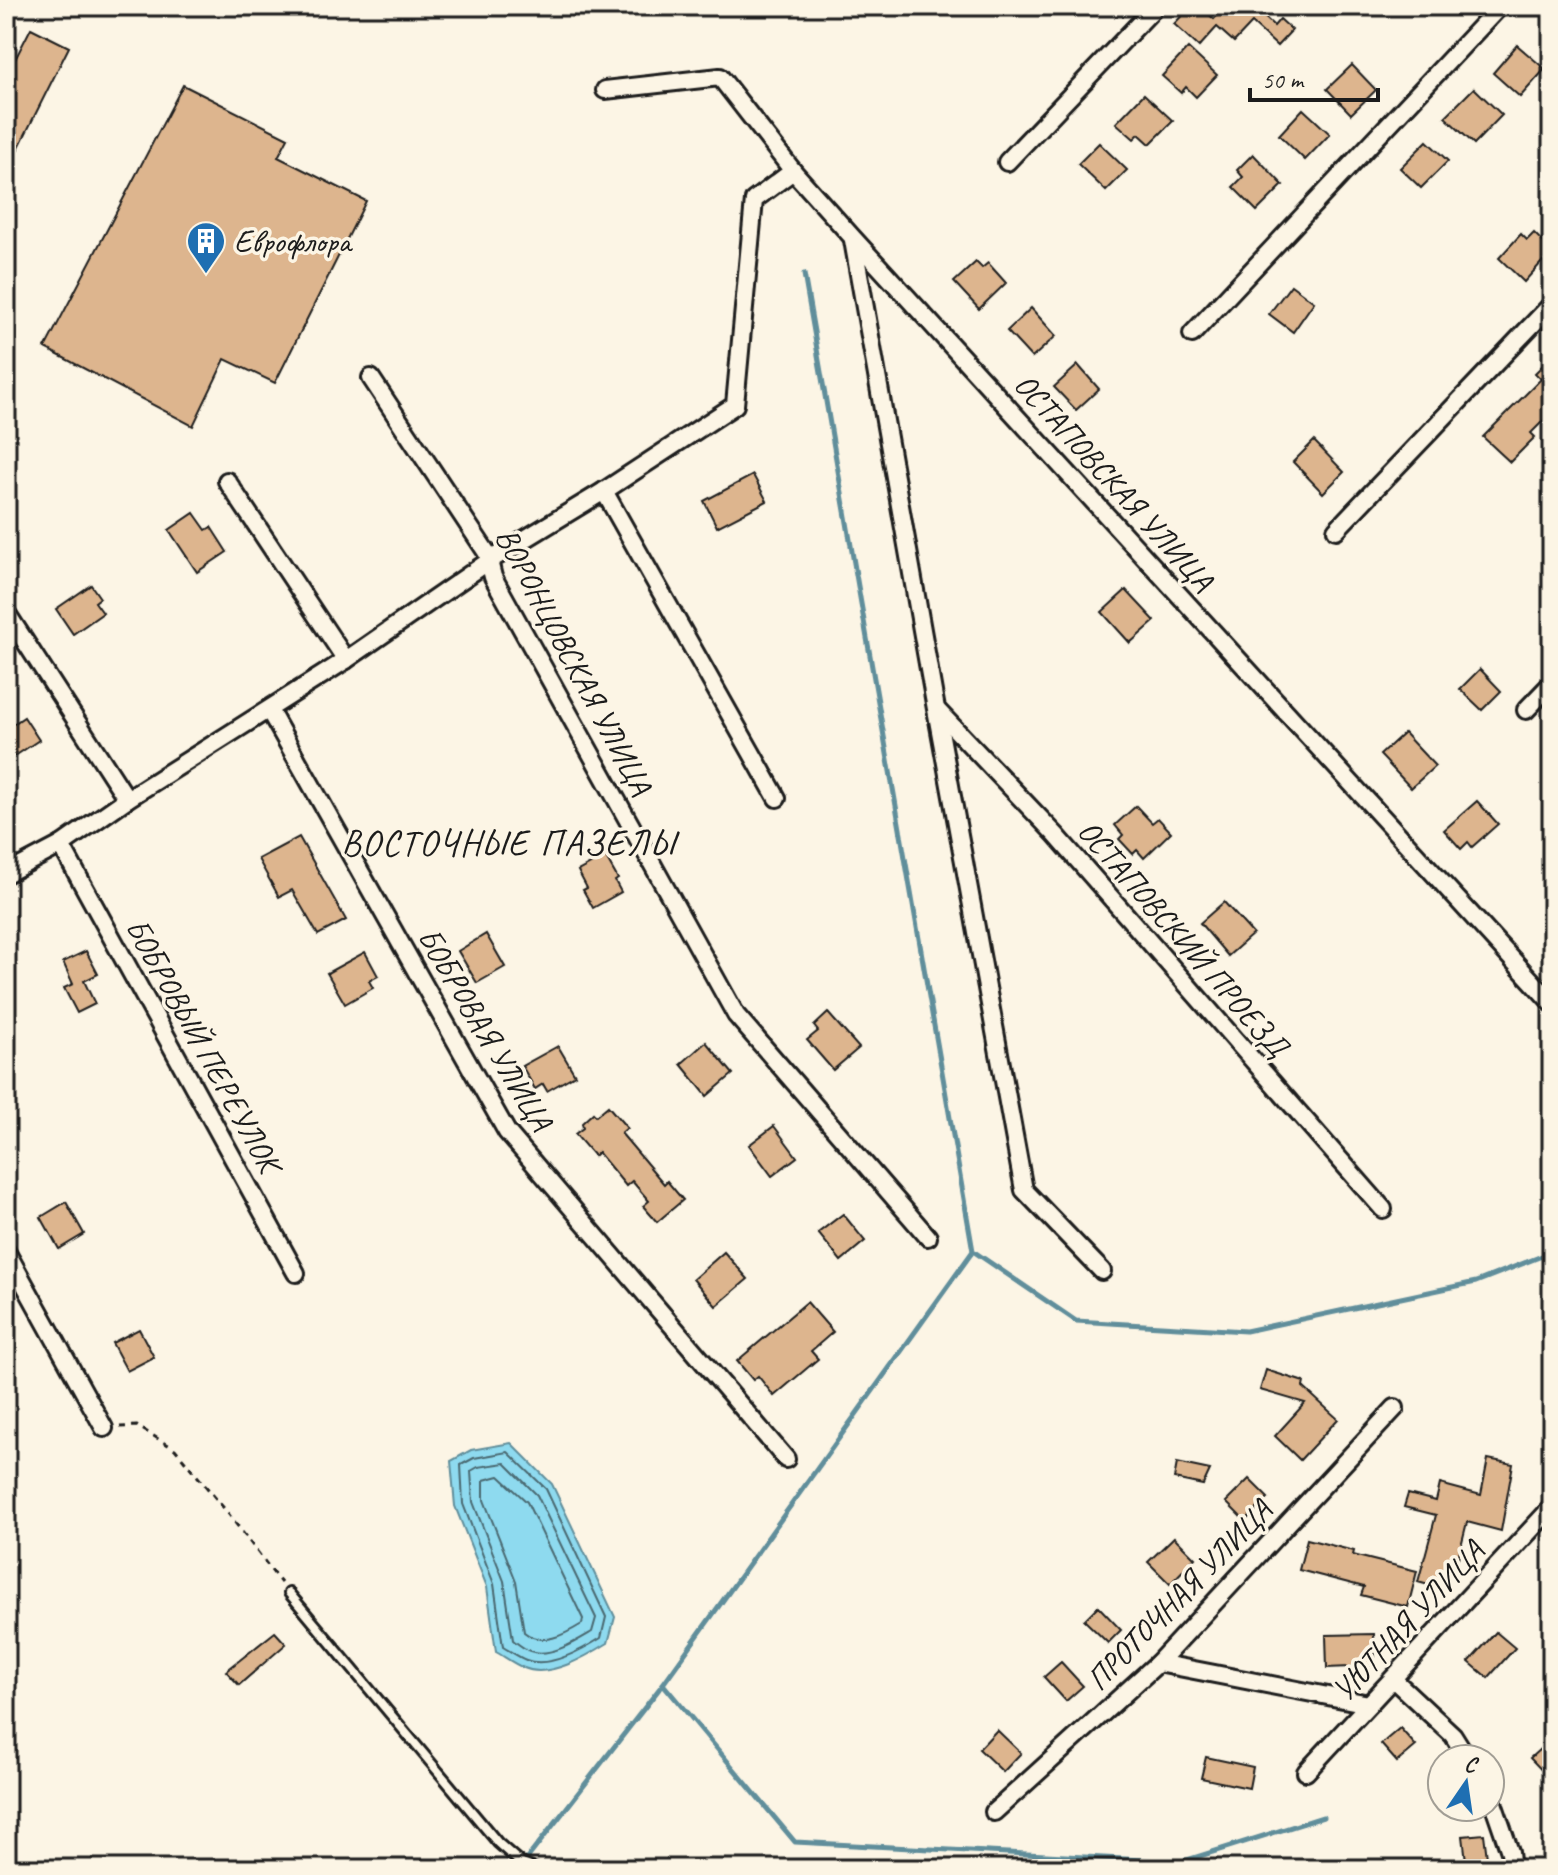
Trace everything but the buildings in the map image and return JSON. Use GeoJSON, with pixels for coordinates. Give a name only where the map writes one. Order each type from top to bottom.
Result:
{"type":"FeatureCollection","features":[{"type":"Feature","properties":{"kind":"street"},"geometry":{"type":"LineString","coordinates":[[1007,162],[1156,6]]}},
{"type":"Feature","properties":{"kind":"street"},"geometry":{"type":"LineString","coordinates":[[1192,334],[1500,6]]}},
{"type":"Feature","properties":{"kind":"street","name":"ОСТАПОВСКАЯ УЛИЦА"},"geometry":{"type":"LineString","coordinates":[[605,90],[720,77],[793,171],[853,238],[1552,1003]]}},
{"type":"Feature","properties":{"kind":"street"},"geometry":{"type":"LineString","coordinates":[[6,874],[61,845],[127,799],[346,660],[489,561],[604,491],[735,405],[754,200],[793,171]]}},
{"type":"Feature","properties":{"kind":"street"},"geometry":{"type":"LineString","coordinates":[[853,238],[1024,1190],[1102,1271]]}},
{"type":"Feature","properties":{"kind":"street"},"geometry":{"type":"LineString","coordinates":[[1336,530],[1552,304]]}},
{"type":"Feature","properties":{"kind":"street","name":"ВОРОНЦОВСКАЯ УЛИЦА"},"geometry":{"type":"LineString","coordinates":[[371,378],[487,553],[493,577],[736,1015],[928,1237]]}},
{"type":"Feature","properties":{"kind":"street"},"geometry":{"type":"LineString","coordinates":[[227,481],[346,660]]}},
{"type":"Feature","properties":{"kind":"street"},"geometry":{"type":"LineString","coordinates":[[604,491],[777,798]]}},
{"type":"Feature","properties":{"kind":"street"},"geometry":{"type":"LineString","coordinates":[[6,612],[127,799]]}},
{"type":"Feature","properties":{"kind":"street"},"geometry":{"type":"LineString","coordinates":[[1526,710],[1552,683]]}},
{"type":"Feature","properties":{"kind":"street","name":"ОСТАПОВСКИЙ ПРОЕЗД"},"geometry":{"type":"LineString","coordinates":[[936,709],[1056,835],[1383,1209]]}},
{"type":"Feature","properties":{"kind":"street","name":"БОБРОВАЯ УЛИЦА"},"geometry":{"type":"LineString","coordinates":[[269,710],[507,1132],[786,1459]]}},
{"type":"Feature","properties":{"kind":"street","name":"БОБРОВЫЙ ПЕРЕУЛОК"},"geometry":{"type":"LineString","coordinates":[[61,845],[296,1273]]}},
{"type":"Feature","properties":{"kind":"street"},"geometry":{"type":"LineString","coordinates":[[6,1251],[104,1428]]}},
{"type":"Feature","properties":{"kind":"street","name":"ПРОТОЧНАЯ УЛИЦА"},"geometry":{"type":"LineString","coordinates":[[994,1812],[1158,1663],[1395,1408]]}},
{"type":"Feature","properties":{"kind":"street","name":"УЮТНАЯ УЛИЦА"},"geometry":{"type":"LineString","coordinates":[[1306,1772],[1552,1507]]}},
{"type":"Feature","properties":{"kind":"street"},"geometry":{"type":"LineString","coordinates":[[1158,1663],[1369,1704]]}},
{"type":"Feature","properties":{"kind":"street"},"geometry":{"type":"LineString","coordinates":[[1393,1679],[1458,1743]]}},
{"type":"Feature","properties":{"kind":"street"},"geometry":{"type":"LineString","coordinates":[[1500,1823],[1512,1869]]}},
{"type":"Feature","properties":{"kind":"lane"},"geometry":{"type":"LineString","coordinates":[[6,16],[11,6]]}},
{"type":"Feature","properties":{"kind":"lane"},"geometry":{"type":"LineString","coordinates":[[289,1593],[498,1843],[522,1864],[536,1869]]}},
{"type":"Feature","properties":{"kind":"path"},"geometry":{"type":"LineString","coordinates":[[104,1428],[137,1426],[175,1449],[289,1593]]}},
{"type":"Feature","properties":{"kind":"water"},"geometry":{"type":"Polygon","coordinates":[[[511,1443],[552,1484],[615,1617],[608,1643],[568,1664],[545,1671],[524,1668],[496,1652],[487,1587],[455,1506],[451,1461],[471,1450],[511,1443]]]}},
{"type":"Feature","properties":{"kind":"waterway"},"geometry":{"type":"LineString","coordinates":[[519,1869],[663,1684],[973,1251],[804,274]]}},
{"type":"Feature","properties":{"kind":"waterway"},"geometry":{"type":"LineString","coordinates":[[973,1251],[1076,1321],[1246,1331],[1476,1282],[1552,1252]]}},
{"type":"Feature","properties":{"kind":"waterway"},"geometry":{"type":"LineString","coordinates":[[663,1684],[795,1842],[1181,1862],[1323,1817]]}},
{"type":"Feature","properties":{"kind":"place","name":"Еврофлора"},"geometry":{"type":"Point","coordinates":[206,275]}},
{"type":"Feature","properties":{"kind":"district","name":"ВОСТОЧНЫЕ ПАЗЕЛЫ"},"geometry":{"type":"Point","coordinates":[509,843]}}]}
